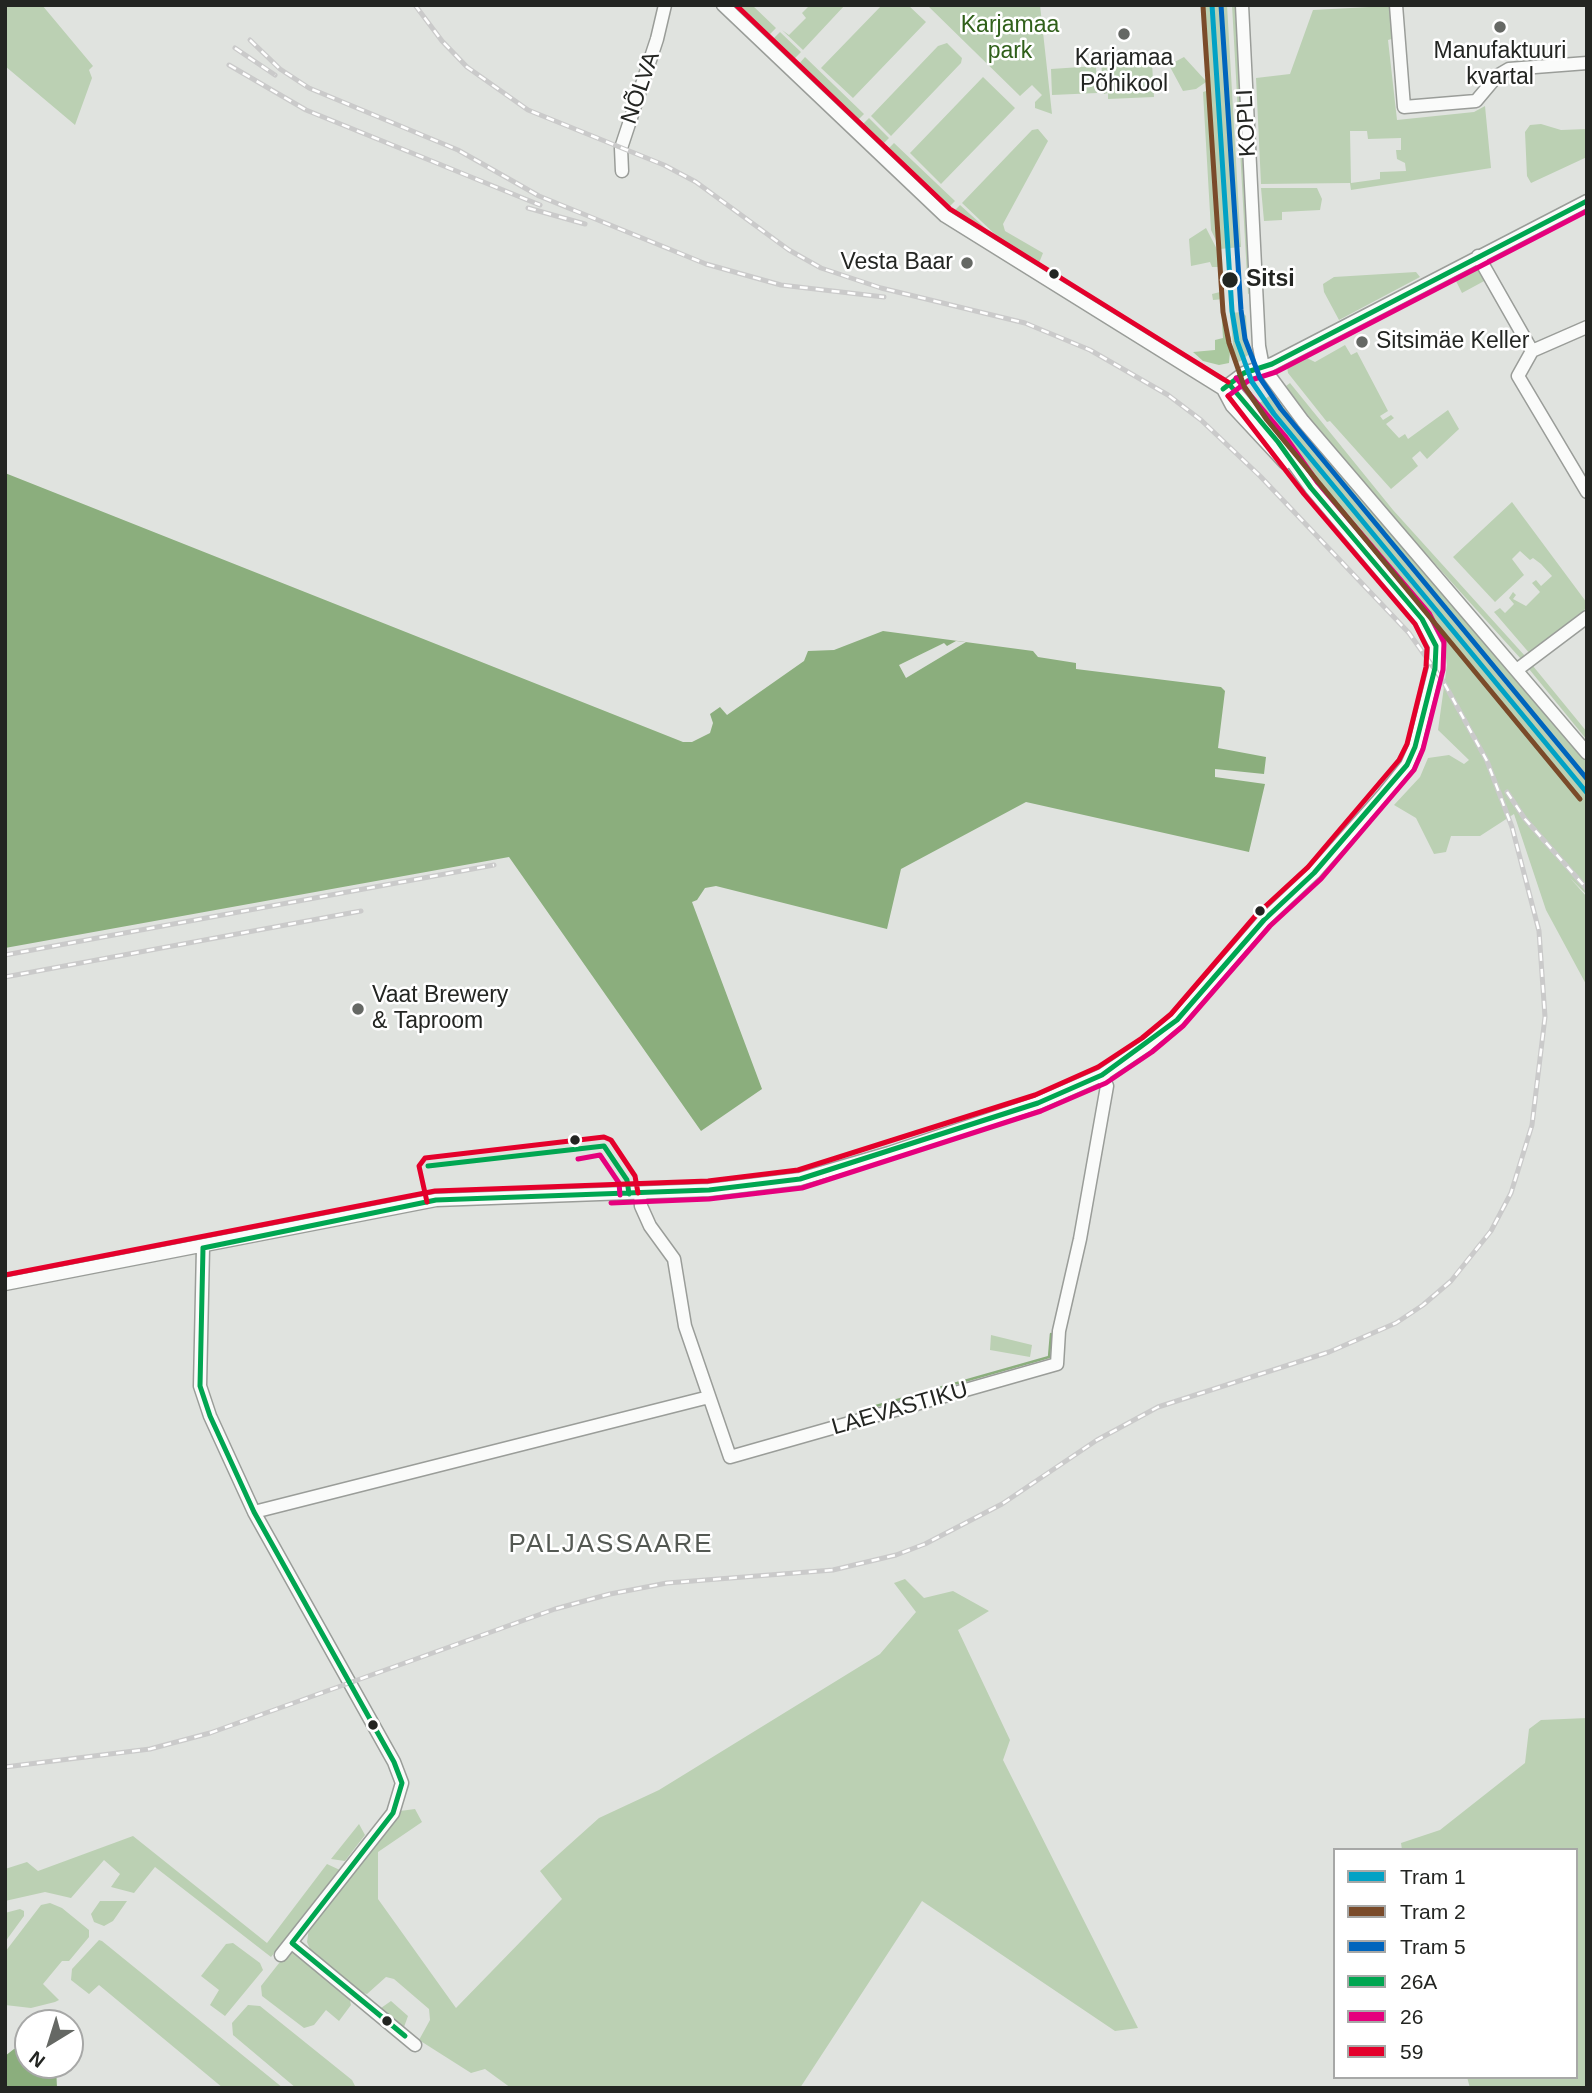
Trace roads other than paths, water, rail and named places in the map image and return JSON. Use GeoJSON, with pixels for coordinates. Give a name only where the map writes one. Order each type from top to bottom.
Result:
{"type":"FeatureCollection","features":[{"type":"Feature","properties":{"kind":"street","name":"NÕLVA"},"geometry":{"type":"LineString","coordinates":[[622,171],[621,148],[657,39],[665,5]]}},
{"type":"Feature","properties":{"kind":"street"},"geometry":{"type":"LineString","coordinates":[[5,1284],[203,1248],[436,1200],[640,1194],[709,1190],[800,1179],[889,1153],[1038,1103],[1102,1075],[1147,1045],[1177,1020],[1255,930],[1314,873],[1407,765],[1415,747],[1435,668],[1436,646],[1422,619],[1311,488],[1278,442],[1226,387],[945,216],[723,5]]}},
{"type":"Feature","properties":{"kind":"street","name":"KOPLI"},"geometry":{"type":"LineString","coordinates":[[1242,5],[1259,346],[1263,367],[1303,421],[1518,669],[1587,753]]}},
{"type":"Feature","properties":{"kind":"street"},"geometry":{"type":"LineString","coordinates":[[1396,5],[1404,107],[1476,101],[1497,76],[1508,69],[1587,63]]}},
{"type":"Feature","properties":{"kind":"street"},"geometry":{"type":"LineString","coordinates":[[1226,387],[1244,373],[1263,367],[1587,201]]}},
{"type":"Feature","properties":{"kind":"street"},"geometry":{"type":"LineString","coordinates":[[1478,256],[1532,351]]}},
{"type":"Feature","properties":{"kind":"street"},"geometry":{"type":"LineString","coordinates":[[1587,327],[1532,351],[1518,376],[1587,492]]}},
{"type":"Feature","properties":{"kind":"street"},"geometry":{"type":"LineString","coordinates":[[1518,669],[1587,617]]}},
{"type":"Feature","properties":{"kind":"street","name":"LAEVASTIKU"},"geometry":{"type":"LineString","coordinates":[[640,1194],[641,1206],[650,1226],[674,1259],[685,1326],[730,1457],[1057,1364],[1059,1331],[1080,1239],[1107,1086],[1102,1075]]}},
{"type":"Feature","properties":{"kind":"street"},"geometry":{"type":"LineString","coordinates":[[203,1248],[200,1386],[234,1473],[394,1762],[402,1783],[393,1812],[281,1955]]}},
{"type":"Feature","properties":{"kind":"street"},"geometry":{"type":"LineString","coordinates":[[254,1512],[709,1397]]}},
{"type":"Feature","properties":{"kind":"street"},"geometry":{"type":"LineString","coordinates":[[292,1942],[415,2045]]}},
{"type":"Feature","properties":{"kind":"waterway"},"geometry":{"type":"LineString","coordinates":[[869,1408],[1049,1357],[1051,1334]]}},
{"type":"Feature","properties":{"kind":"railway"},"geometry":{"type":"LineString","coordinates":[[5,1767],[150,1749],[210,1733],[555,1609],[610,1594],[667,1583],[833,1570],[896,1555],[925,1544],[1002,1504],[1097,1440],[1158,1407],[1329,1352],[1396,1323],[1423,1305],[1451,1281],[1491,1231],[1511,1193],[1532,1125],[1545,1017],[1539,931],[1512,827],[1487,761],[1443,681],[1409,633],[1260,476],[1201,420],[1168,395],[1090,350],[1025,323],[881,288],[821,268],[789,250],[696,182],[664,165],[528,110],[467,67],[442,41],[415,5]]}},
{"type":"Feature","properties":{"kind":"railway"},"geometry":{"type":"LineString","coordinates":[[250,40],[280,69],[309,88],[458,150],[539,196],[706,264],[781,285],[884,297]]}},
{"type":"Feature","properties":{"kind":"railway"},"geometry":{"type":"LineString","coordinates":[[235,48],[275,75]]}},
{"type":"Feature","properties":{"kind":"railway"},"geometry":{"type":"LineString","coordinates":[[229,65],[306,110],[540,205]]}},
{"type":"Feature","properties":{"kind":"railway"},"geometry":{"type":"LineString","coordinates":[[528,208],[585,224]]}},
{"type":"Feature","properties":{"kind":"railway"},"geometry":{"type":"LineString","coordinates":[[1507,792],[1525,819],[1587,889]]}},
{"type":"Feature","properties":{"kind":"railway"},"geometry":{"type":"LineString","coordinates":[[5,955],[494,865]]}},
{"type":"Feature","properties":{"kind":"railway"},"geometry":{"type":"LineString","coordinates":[[5,977],[361,911]]}},
{"type":"Feature","properties":{"kind":"tram line","name":"1"},"geometry":{"type":"LineString","coordinates":[[1212,5],[1232,311],[1237,341],[1252,382],[1274,414],[1587,793]]}},
{"type":"Feature","properties":{"kind":"tram line","name":"5"},"geometry":{"type":"LineString","coordinates":[[1221,5],[1241,310],[1245,339],[1260,378],[1281,409],[1587,779]]}},
{"type":"Feature","properties":{"kind":"tram line","name":"2"},"geometry":{"type":"LineString","coordinates":[[1203,6],[1223,312],[1229,343],[1244,386],[1267,420],[1580,799]]}},
{"type":"Feature","properties":{"kind":"place","name":"Manufaktuuri kvartal"},"geometry":{"type":"Point","coordinates":[1500,27]}},
{"type":"Feature","properties":{"kind":"place","name":"Karjamaa Põhikool"},"geometry":{"type":"Point","coordinates":[1124,34]}},
{"type":"Feature","properties":{"kind":"place","name":"Vesta Baar"},"geometry":{"type":"Point","coordinates":[967,263]}},
{"type":"Feature","properties":{"kind":"place","name":"Sitsi"},"geometry":{"type":"Point","coordinates":[1230,280]}},
{"type":"Feature","properties":{"kind":"place","name":"Sitsimäe Keller"},"geometry":{"type":"Point","coordinates":[1362,342]}},
{"type":"Feature","properties":{"kind":"place","name":"Vaat Brewery & Taproom"},"geometry":{"type":"Point","coordinates":[358,1009]}},
{"type":"Feature","properties":{"kind":"district","name":"PALJASSAARE"},"geometry":{"type":"Point","coordinates":[611,1545]}},
{"type":"Feature","properties":{"kind":"park label","name":"Karjamaa park"},"geometry":{"type":"Point","coordinates":[1010,39]}}]}
